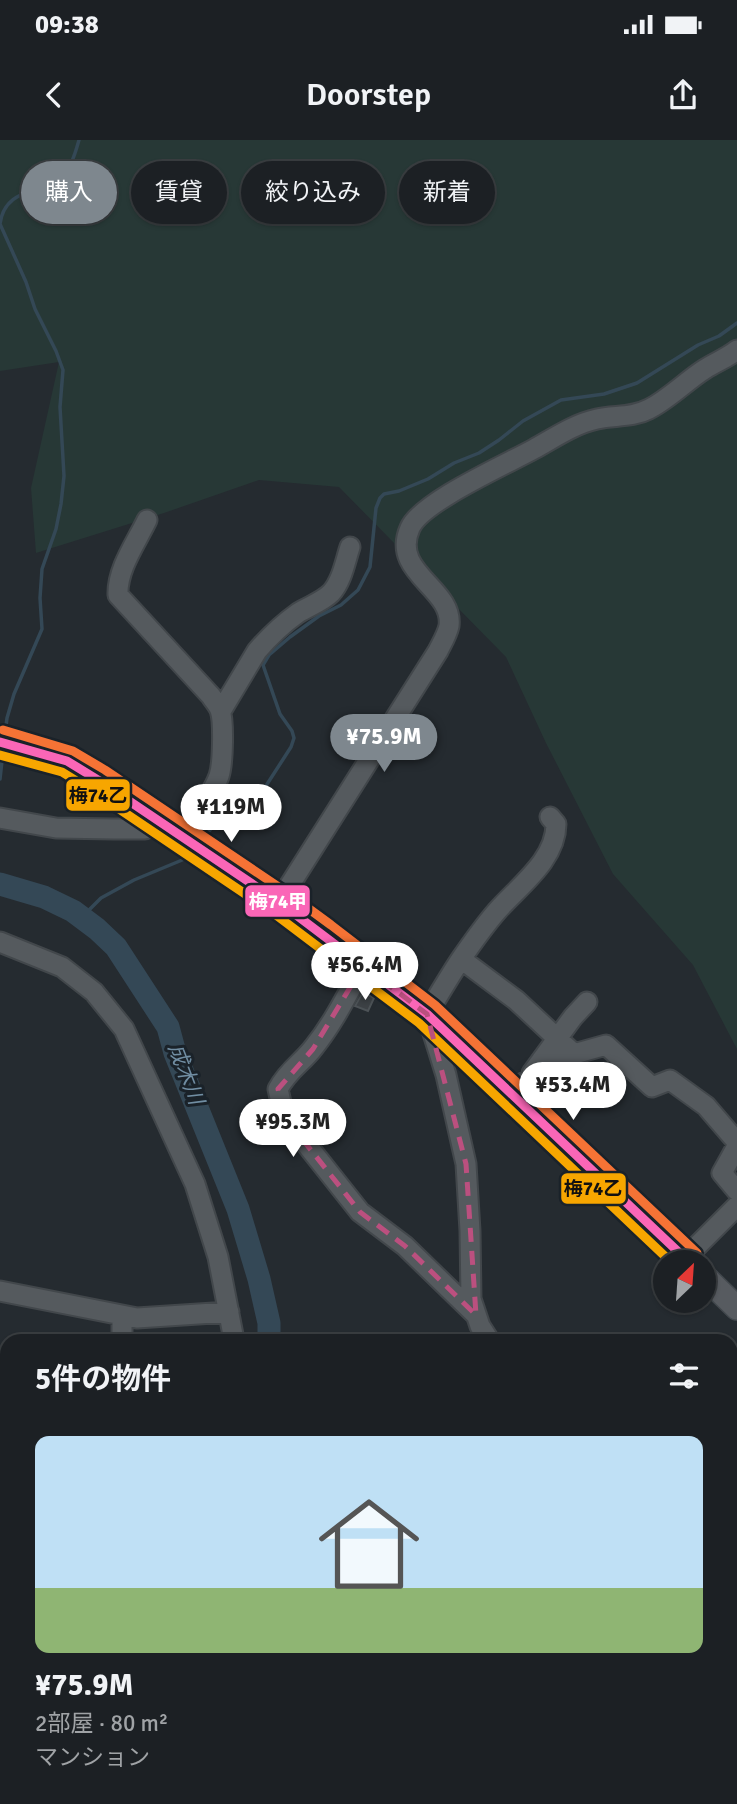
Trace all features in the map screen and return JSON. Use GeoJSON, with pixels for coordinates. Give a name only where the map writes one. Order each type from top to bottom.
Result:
{"type":"FeatureCollection","features":[{"type":"Feature","properties":{"kind":"main road"},"geometry":{"type":"LineString","coordinates":[[0,742],[67,761],[279,902],[427,1014],[520,1089],[677,1250]]}},
{"type":"Feature","properties":{"kind":"main road"},"geometry":{"type":"LineString","coordinates":[[716,1286],[733,1299]]}},
{"type":"Feature","properties":{"kind":"street"},"geometry":{"type":"LineString","coordinates":[[279,902],[444,639],[449,626],[445,604],[412,566],[407,551],[406,539],[415,519],[467,484],[569,429],[596,419],[648,410],[704,369],[737,350]]}},
{"type":"Feature","properties":{"kind":"street"},"geometry":{"type":"LineString","coordinates":[[147,520],[118,582],[118,594],[211,696],[221,712],[219,775],[206,800],[181,836]]}},
{"type":"Feature","properties":{"kind":"street"},"geometry":{"type":"LineString","coordinates":[[221,712],[264,643],[299,613],[326,598],[333,590],[350,547]]}},
{"type":"Feature","properties":{"kind":"street"},"geometry":{"type":"LineString","coordinates":[[485,1334],[471,1299],[466,1164],[446,1075],[427,1014],[461,959],[552,847],[556,824],[551,817]]}},
{"type":"Feature","properties":{"kind":"street"},"geometry":{"type":"LineString","coordinates":[[0,818],[56,828],[114,829],[145,829],[158,820]]}},
{"type":"Feature","properties":{"kind":"street"},"geometry":{"type":"LineString","coordinates":[[0,943],[62,967],[94,992],[124,1029],[190,1170],[218,1257],[233,1334]]}},
{"type":"Feature","properties":{"kind":"street"},"geometry":{"type":"LineString","coordinates":[[461,959],[516,1000],[574,1054]]}},
{"type":"Feature","properties":{"kind":"street"},"geometry":{"type":"LineString","coordinates":[[363,966],[336,1016],[313,1049],[285,1075],[278,1089],[284,1115],[360,1212],[405,1246],[476,1315]]}},
{"type":"Feature","properties":{"kind":"street"},"geometry":{"type":"LineString","coordinates":[[520,1089],[587,1002]]}},
{"type":"Feature","properties":{"kind":"street"},"geometry":{"type":"LineString","coordinates":[[520,1089],[556,1063],[574,1054],[606,1045],[652,1087],[670,1080],[706,1106],[737,1144],[722,1173],[737,1191]]}},
{"type":"Feature","properties":{"kind":"street"},"geometry":{"type":"LineString","coordinates":[[696,1250],[737,1206]]}},
{"type":"Feature","properties":{"kind":"street"},"geometry":{"type":"LineString","coordinates":[[0,1291],[122,1316],[150,1318],[229,1312]]}},
{"type":"Feature","properties":{"kind":"street"},"geometry":{"type":"LineString","coordinates":[[122,1316],[122,1334]]}},
{"type":"Feature","properties":{"kind":"highlighted area"},"geometry":{"type":"Polygon","coordinates":[[[363,966],[427,1014],[466,1164],[476,1315],[405,1246],[360,1212],[284,1116],[278,1089],[313,1049],[363,966]]]}},
{"type":"Feature","properties":{"kind":"shaded area"},"geometry":{"type":"Polygon","coordinates":[[[0,140],[737,140],[737,1049],[693,965],[613,874],[546,743],[506,657],[339,487],[259,480],[36,553],[31,488],[59,362],[0,371],[0,140]]]}},
{"type":"Feature","properties":{"kind":"building"},"geometry":{"type":"Polygon","coordinates":[[[363,992],[374,998],[368,1011],[355,1006],[363,992]]]}},
{"type":"Feature","properties":{"kind":"waterway"},"geometry":{"type":"LineString","coordinates":[[5,734],[14,694],[42,629],[42,569],[56,529],[64,476],[60,407],[63,370],[0,224],[3,213],[14,199],[49,183],[66,171],[79,140]]}},
{"type":"Feature","properties":{"kind":"waterway"},"geometry":{"type":"LineString","coordinates":[[201,841],[230,806],[254,798],[262,792],[291,747],[294,738],[292,731],[280,714],[263,665],[269,655],[290,637],[319,616],[341,605],[358,590],[370,567],[376,508],[384,494],[428,479],[454,463],[479,453],[523,421],[561,400],[604,394],[637,383],[737,323]]}},
{"type":"Feature","properties":{"kind":"waterway"},"geometry":{"type":"LineString","coordinates":[[0,779],[3,752]]}},
{"type":"Feature","properties":{"kind":"waterway"},"geometry":{"type":"LineString","coordinates":[[82,917],[101,898],[134,880],[187,858],[192,853]]}},
{"type":"Feature","properties":{"kind":"waterway","name":"成木川"},"geometry":{"type":"LineString","coordinates":[[0,884],[44,897],[73,911],[97,929],[116,947],[168,1027],[175,1053],[238,1209],[259,1279],[269,1334]]}},
{"type":"Feature","properties":{"kind":"transit line"},"geometry":{"type":"LineString","coordinates":[[3,730],[73,751],[105,770],[331,925],[435,1005],[694,1250]]}},
{"type":"Feature","properties":{"kind":"transit line","name":"梅74甲"},"geometry":{"type":"LineString","coordinates":[[0,742],[67,761],[279,902],[427,1014],[676,1250]]}},
{"type":"Feature","properties":{"kind":"transit line","name":"梅74乙"},"geometry":{"type":"LineString","coordinates":[[0,755],[62,772],[272,912],[419,1023],[658,1250]]}}]}
